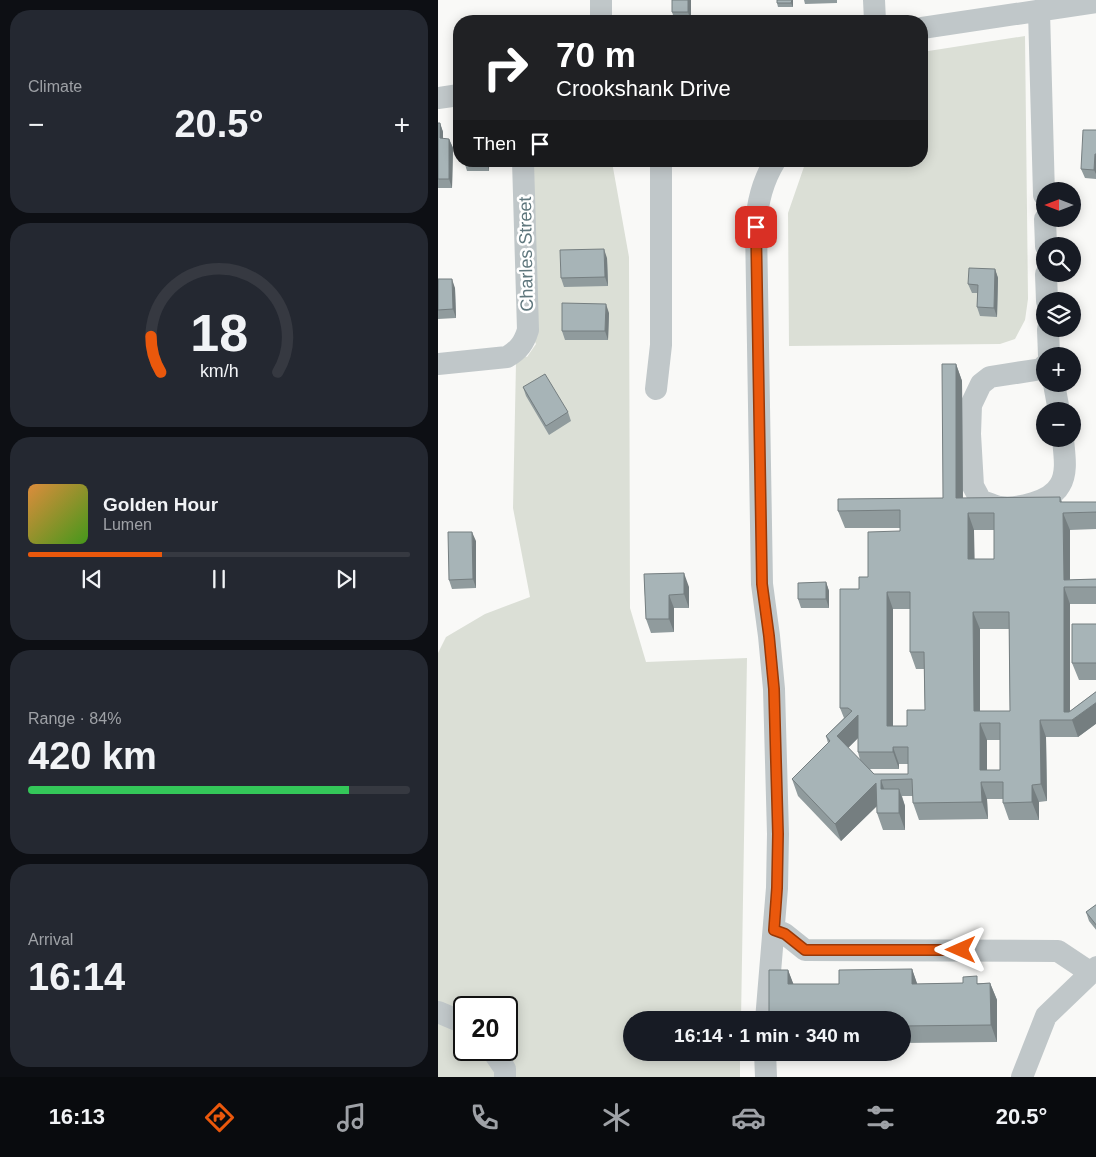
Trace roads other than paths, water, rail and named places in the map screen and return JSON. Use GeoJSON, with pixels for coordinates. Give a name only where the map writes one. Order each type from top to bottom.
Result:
{"type":"FeatureCollection","features":[{"type":"Feature","properties":{"kind":"street"},"geometry":{"type":"LineString","coordinates":[[601,0],[601,15]]}},
{"type":"Feature","properties":{"kind":"street"},"geometry":{"type":"LineString","coordinates":[[874,0],[875,15]]}},
{"type":"Feature","properties":{"kind":"street"},"geometry":{"type":"LineString","coordinates":[[928,27],[1096,2]]}},
{"type":"Feature","properties":{"kind":"street"},"geometry":{"type":"LineString","coordinates":[[1039,11],[1044,182]]}},
{"type":"Feature","properties":{"kind":"street"},"geometry":{"type":"LineString","coordinates":[[438,98],[453,96]]}},
{"type":"Feature","properties":{"kind":"street","name":"Charles Street"},"geometry":{"type":"LineString","coordinates":[[438,364],[507,358],[522,345],[528,330],[523,167]]}},
{"type":"Feature","properties":{"kind":"street"},"geometry":{"type":"LineString","coordinates":[[656,389],[661,344],[661,167]]}},
{"type":"Feature","properties":{"kind":"street"},"geometry":{"type":"LineString","coordinates":[[767,1011],[777,888],[778,834],[774,689],[762,584],[756,212],[761,191],[772,167]]}},
{"type":"Feature","properties":{"kind":"street"},"geometry":{"type":"LineString","coordinates":[[1036,370],[990,377],[981,384],[971,405],[970,434],[974,486],[981,500],[1000,507],[1027,505],[1053,495],[1061,484],[1065,465],[1064,447]]}},
{"type":"Feature","properties":{"kind":"street"},"geometry":{"type":"LineString","coordinates":[[774,930],[785,934],[805,950],[1058,951],[1094,970],[1046,1016],[1022,1077]]}},
{"type":"Feature","properties":{"kind":"street"},"geometry":{"type":"LineString","coordinates":[[438,1012],[453,1018]]}},
{"type":"Feature","properties":{"kind":"street"},"geometry":{"type":"LineString","coordinates":[[499,1061],[505,1070],[505,1077]]}},
{"type":"Feature","properties":{"kind":"street"},"geometry":{"type":"LineString","coordinates":[[765,1061],[766,1077]]}}]}
